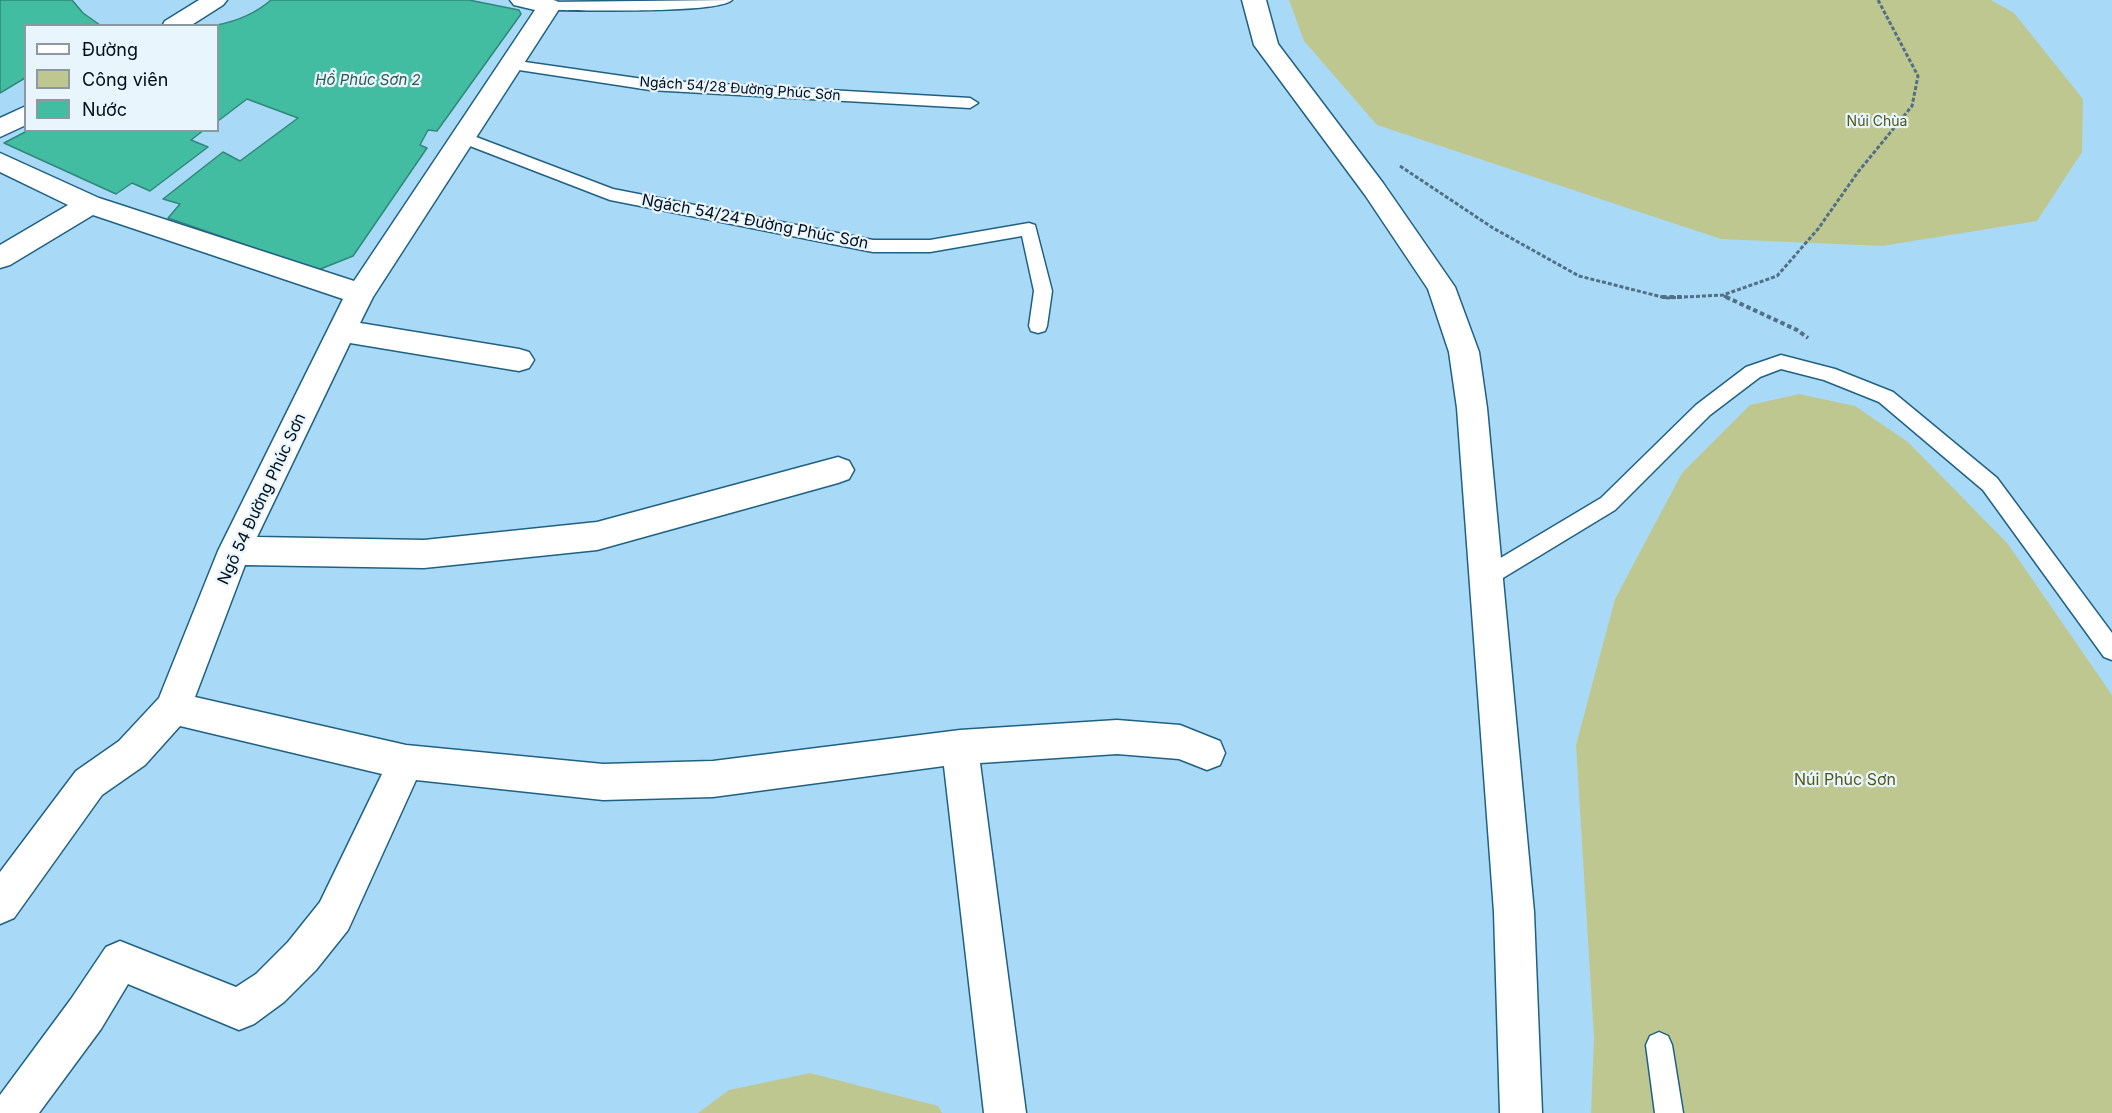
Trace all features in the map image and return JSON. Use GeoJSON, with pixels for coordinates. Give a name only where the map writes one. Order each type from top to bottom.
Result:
{"type":"FeatureCollection","features":[{"type":"Feature","properties":{"kind":"street"},"geometry":{"type":"LineString","coordinates":[[176,24],[215,0]]}},
{"type":"Feature","properties":{"kind":"street"},"geometry":{"type":"LineString","coordinates":[[1254,0],[1266,45],[1374,189],[1441,287],[1464,352],[1471,396],[1514,912],[1521,1113]]}},
{"type":"Feature","properties":{"kind":"street","name":"Ngõ 54 Đường Phúc Sơn"},"geometry":{"type":"LineString","coordinates":[[173,708],[234,551],[360,294],[511,65],[536,3]]}},
{"type":"Feature","properties":{"kind":"street"},"geometry":{"type":"LineString","coordinates":[[0,129],[24,115]]}},
{"type":"Feature","properties":{"kind":"street"},"geometry":{"type":"LineString","coordinates":[[0,162],[90,204],[360,294]]}},
{"type":"Feature","properties":{"kind":"street"},"geometry":{"type":"LineString","coordinates":[[0,258],[90,204]]}},
{"type":"Feature","properties":{"kind":"street"},"geometry":{"type":"LineString","coordinates":[[342,331],[519,360]]}},
{"type":"Feature","properties":{"kind":"street"},"geometry":{"type":"LineString","coordinates":[[234,551],[424,554],[597,536],[838,470]]}},
{"type":"Feature","properties":{"kind":"street"},"geometry":{"type":"LineString","coordinates":[[0,904],[89,783],[132,753],[173,708],[406,762],[603,782],[713,779],[960,747],[1117,737],[1180,742],[1207,753]]}},
{"type":"Feature","properties":{"kind":"street"},"geometry":{"type":"LineString","coordinates":[[960,747],[1005,1113]]}},
{"type":"Feature","properties":{"kind":"street"},"geometry":{"type":"LineString","coordinates":[[13,1113],[86,1014],[120,961],[239,1009],[270,988],[302,956],[334,916],[406,762]]}},
{"type":"Feature","properties":{"kind":"lane"},"geometry":{"type":"LineString","coordinates":[[536,3],[686,5],[725,0]]}},
{"type":"Feature","properties":{"kind":"lane","name":"Ngách 54/28 Đường Phúc Sơn"},"geometry":{"type":"LineString","coordinates":[[511,65],[650,85],[970,103]]}},
{"type":"Feature","properties":{"kind":"lane","name":"Ngách 54/24 Đường Phúc Sơn"},"geometry":{"type":"LineString","coordinates":[[463,137],[610,194],[873,246],[930,246],[1029,229],[1043,291],[1038,326]]}},
{"type":"Feature","properties":{"kind":"lane"},"geometry":{"type":"LineString","coordinates":[[1485,578],[1608,504],[1704,410],[1753,372],[1780,362],[1828,374],[1886,398],[1990,484],[2112,650]]}},
{"type":"Feature","properties":{"kind":"lane"},"geometry":{"type":"LineString","coordinates":[[1659,1045],[1670,1113]]}},
{"type":"Feature","properties":{"kind":"path"},"geometry":{"type":"LineString","coordinates":[[1397,164],[1493,228],[1579,276],[1666,298],[1724,295],[1777,276],[1818,229],[1858,172],[1911,106],[1918,76],[1878,0]]}},
{"type":"Feature","properties":{"kind":"green space","name":"Núi Chùa"},"geometry":{"type":"Polygon","coordinates":[[[1289,0],[1991,0],[2014,13],[2083,99],[2082,152],[2037,221],[1882,246],[1721,239],[1377,125],[1304,41],[1289,0]]]}},
{"type":"Feature","properties":{"kind":"green space","name":"Núi Phúc Sơn"},"geometry":{"type":"Polygon","coordinates":[[[1799,394],[1855,406],[1908,442],[2008,544],[2112,695],[2112,1113],[1591,1113],[1594,1038],[1576,745],[1615,599],[1682,473],[1750,405],[1799,394]]]}},
{"type":"Feature","properties":{"kind":"green space"},"geometry":{"type":"Polygon","coordinates":[[[810,1073],[938,1106],[942,1113],[698,1113],[729,1090],[810,1073]]]}},
{"type":"Feature","properties":{"kind":"water"},"geometry":{"type":"Polygon","coordinates":[[[0,0],[72,0],[83,13],[99,24],[24,24],[24,79],[0,93],[0,0]]]}},
{"type":"Feature","properties":{"kind":"water","name":"Hồ Phúc Sơn 2"},"geometry":{"type":"Polygon","coordinates":[[[271,0],[469,0],[519,10],[521,14],[437,131],[428,130],[420,145],[427,148],[353,256],[318,270],[168,218],[180,204],[163,199],[223,152],[240,161],[298,118],[247,99],[219,120],[219,24],[246,16],[271,0]]]}},
{"type":"Feature","properties":{"kind":"water"},"geometry":{"type":"Polygon","coordinates":[[[25,132],[201,132],[191,140],[208,147],[150,191],[132,183],[116,194],[4,143],[25,132]]]}}]}
